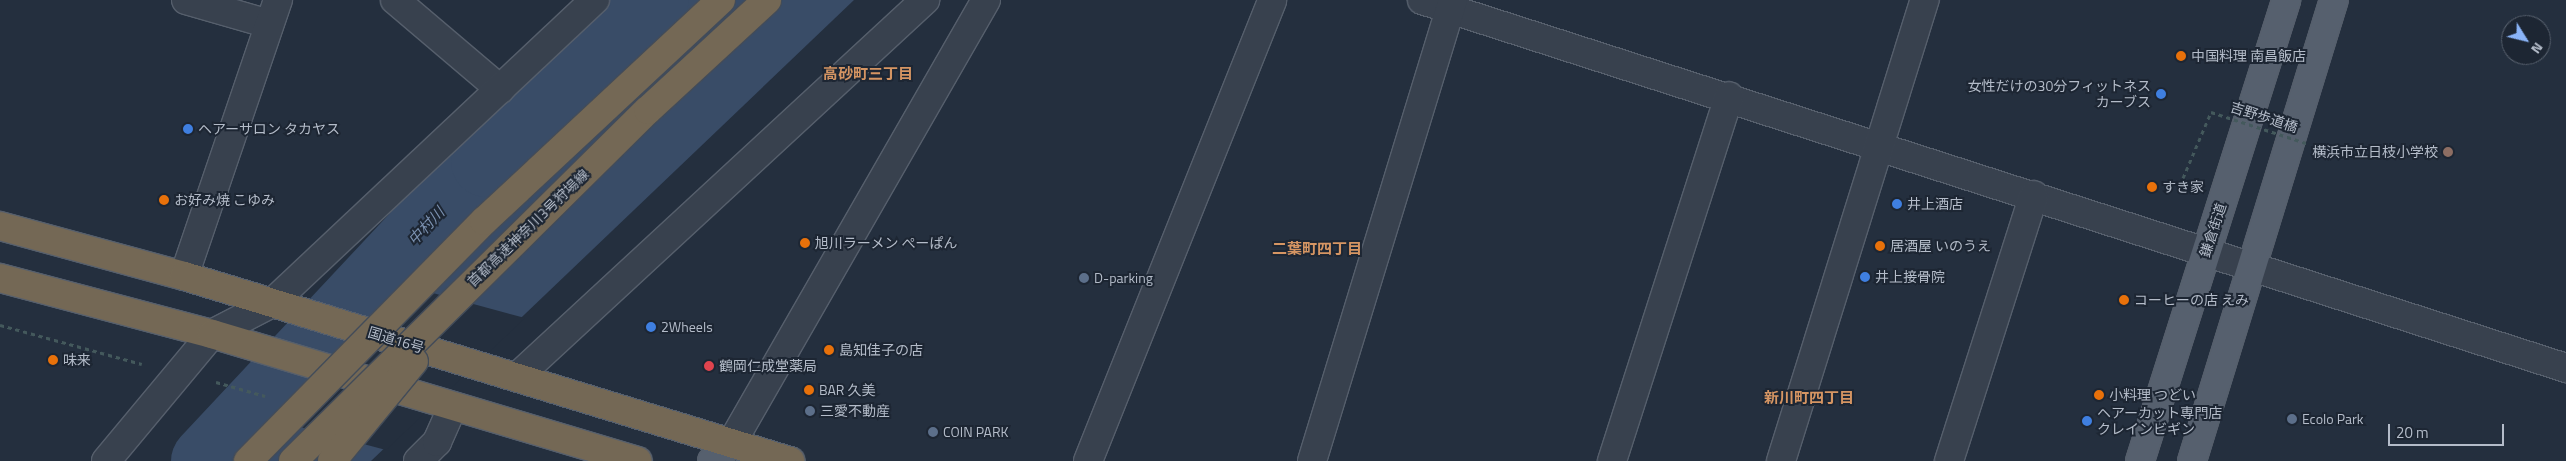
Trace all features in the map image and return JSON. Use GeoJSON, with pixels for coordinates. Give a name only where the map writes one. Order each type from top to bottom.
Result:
{"type":"FeatureCollection","features":[{"type":"Feature","properties":{"kind":"highway"},"geometry":{"type":"LineString","coordinates":[[248,461],[484,221],[721,0]]}},
{"type":"Feature","properties":{"kind":"highway","name":"首都高速神奈川3号狩場線"},"geometry":{"type":"LineString","coordinates":[[292,461],[509,246],[767,0]]}},
{"type":"Feature","properties":{"kind":"highway"},"geometry":{"type":"LineString","coordinates":[[292,461],[484,221]]}},
{"type":"Feature","properties":{"kind":"highway","name":"国道16号"},"geometry":{"type":"LineString","coordinates":[[0,226],[184,276],[517,377],[721,453],[790,461]]}},
{"type":"Feature","properties":{"kind":"highway"},"geometry":{"type":"LineString","coordinates":[[332,461],[509,246]]}},
{"type":"Feature","properties":{"kind":"highway"},"geometry":{"type":"LineString","coordinates":[[0,278],[212,334],[636,461]]}},
{"type":"Feature","properties":{"kind":"main road","name":"鎌倉街道"},"geometry":{"type":"LineString","coordinates":[[2140,461],[2286,0]]}},
{"type":"Feature","properties":{"kind":"main road"},"geometry":{"type":"LineString","coordinates":[[2192,461],[2334,0]]}},
{"type":"Feature","properties":{"kind":"street"},"geometry":{"type":"LineString","coordinates":[[184,276],[273,12],[186,0]]}},
{"type":"Feature","properties":{"kind":"street"},"geometry":{"type":"LineString","coordinates":[[395,0],[500,89]]}},
{"type":"Feature","properties":{"kind":"street"},"geometry":{"type":"LineString","coordinates":[[106,461],[175,374],[212,334],[272,303],[595,0]]}},
{"type":"Feature","properties":{"kind":"street"},"geometry":{"type":"LineString","coordinates":[[517,377],[925,0]]}},
{"type":"Feature","properties":{"kind":"street"},"geometry":{"type":"LineString","coordinates":[[721,453],[986,0]]}},
{"type":"Feature","properties":{"kind":"street"},"geometry":{"type":"LineString","coordinates":[[1088,461],[1272,0]]}},
{"type":"Feature","properties":{"kind":"street"},"geometry":{"type":"LineString","coordinates":[[1422,0],[1451,4],[2034,196],[2206,250],[2566,368]]}},
{"type":"Feature","properties":{"kind":"street"},"geometry":{"type":"LineString","coordinates":[[1780,461],[1924,0]]}},
{"type":"Feature","properties":{"kind":"street"},"geometry":{"type":"LineString","coordinates":[[1312,461],[1451,4]]}},
{"type":"Feature","properties":{"kind":"street"},"geometry":{"type":"LineString","coordinates":[[1612,461],[1729,96]]}},
{"type":"Feature","properties":{"kind":"street"},"geometry":{"type":"LineString","coordinates":[[1949,461],[2034,196]]}},
{"type":"Feature","properties":{"kind":"street"},"geometry":{"type":"LineString","coordinates":[[418,461],[437,442],[452,406]]}},
{"type":"Feature","properties":{"kind":"path","name":"吉野歩道橋"},"geometry":{"type":"LineString","coordinates":[[2183,178],[2211,112],[2310,144]]}},
{"type":"Feature","properties":{"kind":"path"},"geometry":{"type":"LineString","coordinates":[[0,325],[175,374]]}},
{"type":"Feature","properties":{"kind":"water"},"geometry":{"type":"Polygon","coordinates":[[[685,0],[854,0],[371,461],[178,461],[685,0]]]}},
{"type":"Feature","properties":{"kind":"pier"},"geometry":{"type":"Polygon","coordinates":[[[374,277],[525,318],[386,450],[229,408],[374,277]]]}},
{"type":"Feature","properties":{"kind":"waterway","name":"中村川"},"geometry":{"type":"LineString","coordinates":[[206,461],[486,162],[654,0]]}},
{"type":"Feature","properties":{"kind":"place","name":"中国料理 南昌飯店"},"geometry":{"type":"Point","coordinates":[2181,56]}},
{"type":"Feature","properties":{"kind":"place","name":"女性だけの30分フィットネス カーブス"},"geometry":{"type":"Point","coordinates":[2161,94]}},
{"type":"Feature","properties":{"kind":"place","name":"ヘアーサロン タカヤス"},"geometry":{"type":"Point","coordinates":[188,129]}},
{"type":"Feature","properties":{"kind":"place","name":"横浜市立日枝小学校"},"geometry":{"type":"Point","coordinates":[2448,152]}},
{"type":"Feature","properties":{"kind":"place","name":"すき家"},"geometry":{"type":"Point","coordinates":[2152,187]}},
{"type":"Feature","properties":{"kind":"place","name":"お好み焼 こゆみ"},"geometry":{"type":"Point","coordinates":[164,200]}},
{"type":"Feature","properties":{"kind":"place","name":"井上酒店"},"geometry":{"type":"Point","coordinates":[1897,204]}},
{"type":"Feature","properties":{"kind":"place","name":"旭川ラーメン ぺーぱん"},"geometry":{"type":"Point","coordinates":[805,243]}},
{"type":"Feature","properties":{"kind":"place","name":"居酒屋 いのうえ"},"geometry":{"type":"Point","coordinates":[1880,246]}},
{"type":"Feature","properties":{"kind":"place","name":"井上接骨院"},"geometry":{"type":"Point","coordinates":[1865,277]}},
{"type":"Feature","properties":{"kind":"place","name":"D-parking"},"geometry":{"type":"Point","coordinates":[1084,278]}},
{"type":"Feature","properties":{"kind":"place","name":"コーヒーの店 えみ"},"geometry":{"type":"Point","coordinates":[2124,300]}},
{"type":"Feature","properties":{"kind":"place","name":"2Wheels"},"geometry":{"type":"Point","coordinates":[651,327]}},
{"type":"Feature","properties":{"kind":"place","name":"島知佳子の店"},"geometry":{"type":"Point","coordinates":[829,350]}},
{"type":"Feature","properties":{"kind":"place","name":"味来"},"geometry":{"type":"Point","coordinates":[53,360]}},
{"type":"Feature","properties":{"kind":"place","name":"鶴岡仁成堂薬局"},"geometry":{"type":"Point","coordinates":[709,366]}},
{"type":"Feature","properties":{"kind":"place","name":"BAR 久美"},"geometry":{"type":"Point","coordinates":[809,390]}},
{"type":"Feature","properties":{"kind":"place","name":"小料理 つどい"},"geometry":{"type":"Point","coordinates":[2099,395]}},
{"type":"Feature","properties":{"kind":"place","name":"三愛不動産"},"geometry":{"type":"Point","coordinates":[810,411]}},
{"type":"Feature","properties":{"kind":"place","name":"Ecolo Park"},"geometry":{"type":"Point","coordinates":[2292,419]}},
{"type":"Feature","properties":{"kind":"place","name":"ヘアーカット専門店 クレインビギン"},"geometry":{"type":"Point","coordinates":[2087,421]}},
{"type":"Feature","properties":{"kind":"place","name":"COIN PARK"},"geometry":{"type":"Point","coordinates":[933,432]}},
{"type":"Feature","properties":{"kind":"district","name":"高砂町三丁目"},"geometry":{"type":"Point","coordinates":[868,74]}},
{"type":"Feature","properties":{"kind":"district","name":"二葉町四丁目"},"geometry":{"type":"Point","coordinates":[1317,249]}},
{"type":"Feature","properties":{"kind":"district","name":"新川町四丁目"},"geometry":{"type":"Point","coordinates":[1809,398]}}]}
